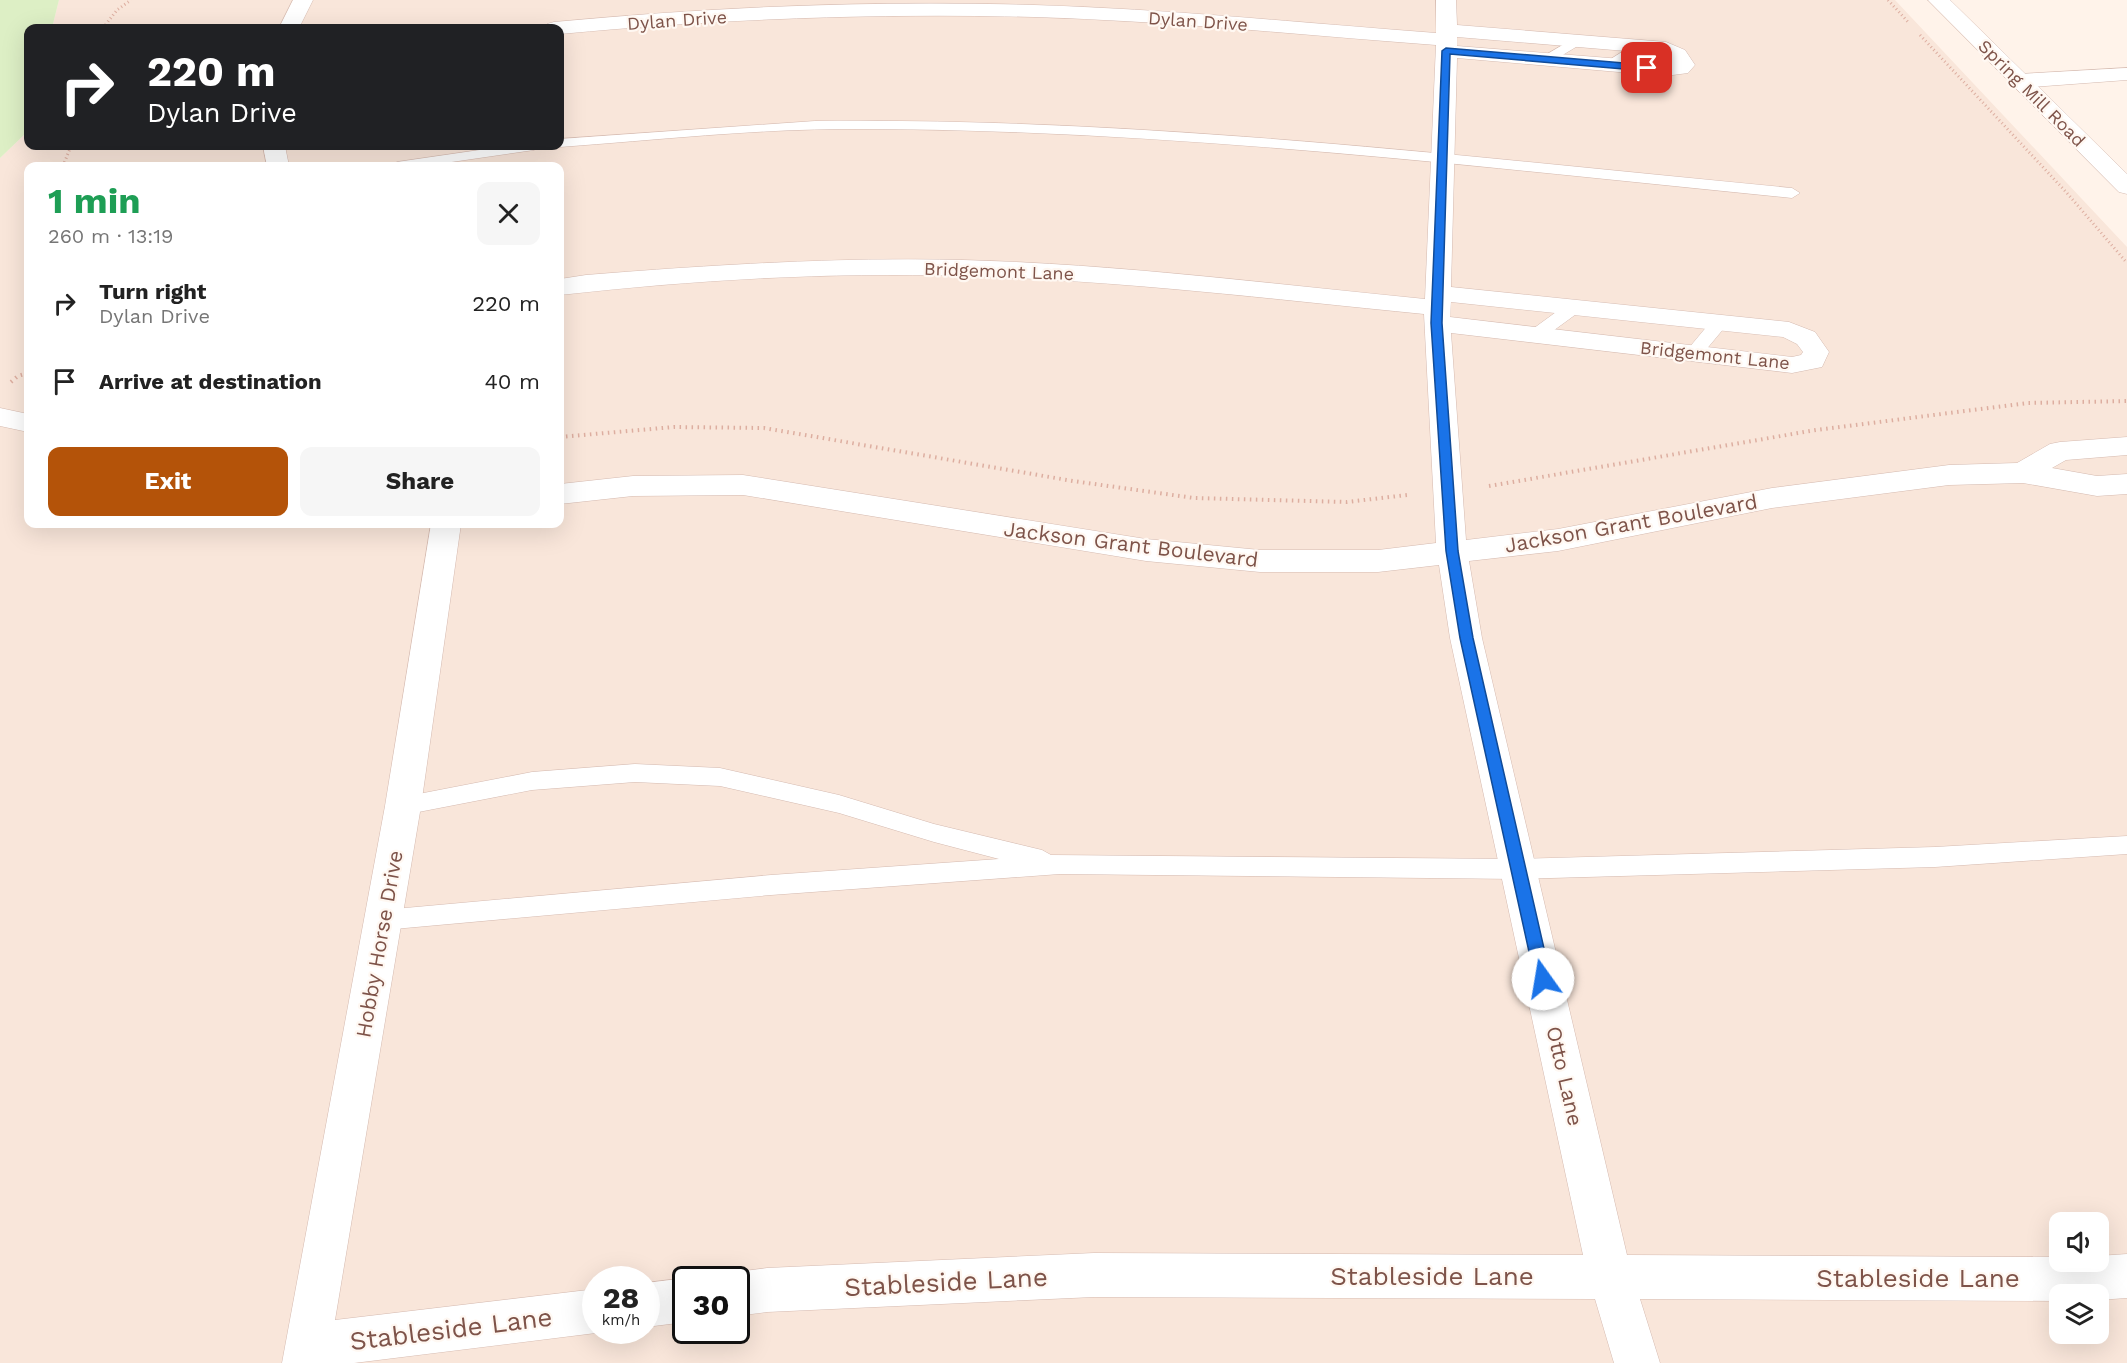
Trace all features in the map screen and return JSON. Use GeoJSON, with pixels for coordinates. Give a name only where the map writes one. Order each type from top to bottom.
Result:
{"type":"FeatureCollection","features":[{"type":"Feature","properties":{"kind":"street"},"geometry":{"type":"LineString","coordinates":[[292,24],[303,0]]}},
{"type":"Feature","properties":{"kind":"street","name":"Spring Mill Road"},"geometry":{"type":"LineString","coordinates":[[1938,0],[2127,187]]}},
{"type":"Feature","properties":{"kind":"street","name":"Dylan Drive"},"geometry":{"type":"LineString","coordinates":[[564,27],[786,13],[928,10],[1035,11],[1446,30],[1666,48],[1676,52],[1682,58],[1684,65],[1680,68],[1665,70],[1546,59],[1446,30]]}},
{"type":"Feature","properties":{"kind":"street","name":"Otto Lane"},"geometry":{"type":"LineString","coordinates":[[1446,30],[1438,308],[1452,551],[1466,638],[1610,1276],[1637,1363]]}},
{"type":"Feature","properties":{"kind":"street"},"geometry":{"type":"LineString","coordinates":[[2019,81],[2127,74]]}},
{"type":"Feature","properties":{"kind":"street","name":"Bridgemont Lane"},"geometry":{"type":"LineString","coordinates":[[564,286],[760,270],[965,268],[1134,278],[1438,308],[1573,308],[1789,330],[1806,338],[1816,352],[1812,361],[1792,365],[1536,334],[1438,308]]}},
{"type":"Feature","properties":{"kind":"street"},"geometry":{"type":"LineString","coordinates":[[0,417],[24,422]]}},
{"type":"Feature","properties":{"kind":"street","name":"Jackson Grant Boulevard"},"geometry":{"type":"LineString","coordinates":[[2023,473],[2060,451],[2127,446]]}},
{"type":"Feature","properties":{"kind":"street","name":"Jackson Grant Boulevard"},"geometry":{"type":"LineString","coordinates":[[564,494],[633,486],[743,485],[1146,550],[1260,561],[1378,561],[1558,540],[1772,498],[1949,475],[2023,473],[2097,486],[2127,484]]}},
{"type":"Feature","properties":{"kind":"street","name":"Hobby Horse Drive"},"geometry":{"type":"LineString","coordinates":[[306,1354],[403,806],[445,528]]}},
{"type":"Feature","properties":{"kind":"street","name":"Stableside Lane"},"geometry":{"type":"LineString","coordinates":[[750,1292],[1094,1275],[2087,1279],[2127,1276]]}},
{"type":"Feature","properties":{"kind":"street","name":"Stableside Lane"},"geometry":{"type":"LineString","coordinates":[[306,1354],[582,1313]]}},
{"type":"Feature","properties":{"kind":"lane"},"geometry":{"type":"LineString","coordinates":[[1546,59],[1576,41]]}},
{"type":"Feature","properties":{"kind":"lane"},"geometry":{"type":"LineString","coordinates":[[1611,65],[1638,46]]}},
{"type":"Feature","properties":{"kind":"lane"},"geometry":{"type":"LineString","coordinates":[[564,143],[849,125],[1034,128],[1247,141],[1792,193]]}},
{"type":"Feature","properties":{"kind":"lane"},"geometry":{"type":"LineString","coordinates":[[424,162],[507,150]]}},
{"type":"Feature","properties":{"kind":"lane"},"geometry":{"type":"LineString","coordinates":[[1536,334],[1573,308]]}},
{"type":"Feature","properties":{"kind":"lane"},"geometry":{"type":"LineString","coordinates":[[1694,353],[1719,323]]}},
{"type":"Feature","properties":{"kind":"lane"},"geometry":{"type":"LineString","coordinates":[[403,806],[531,781],[635,773],[720,777],[839,804],[934,833],[1060,864]]}},
{"type":"Feature","properties":{"kind":"lane"},"geometry":{"type":"LineString","coordinates":[[383,920],[771,885],[1060,864],[1518,869],[1935,857],[2127,845]]}},
{"type":"Feature","properties":{"kind":"path"},"geometry":{"type":"LineString","coordinates":[[106,24],[117,10],[131,0]]}},
{"type":"Feature","properties":{"kind":"path"},"geometry":{"type":"LineString","coordinates":[[1888,0],[1912,26]]}},
{"type":"Feature","properties":{"kind":"path"},"geometry":{"type":"LineString","coordinates":[[1920,34],[2067,193],[2127,263]]}},
{"type":"Feature","properties":{"kind":"path"},"geometry":{"type":"LineString","coordinates":[[564,437],[674,427],[764,428],[1073,481],[1194,498],[1347,502],[1508,484],[1815,430],[2028,404],[2127,402]]}},
{"type":"Feature","properties":{"kind":"shaded area"},"geometry":{"type":"Polygon","coordinates":[[[59,0],[1895,0],[2127,247],[2127,1363],[0,1363],[0,158],[24,135],[24,150],[564,150],[564,24],[53,24],[59,0]]]}},
{"type":"Feature","properties":{"kind":"green space"},"geometry":{"type":"Polygon","coordinates":[[[0,0],[59,0],[53,24],[24,24],[24,135],[0,158],[0,0]]]}},
{"type":"Feature","properties":{"kind":"route"},"geometry":{"type":"LineString","coordinates":[[1543,979],[1466,638],[1452,551],[1437,323],[1446,51],[1647,68]]}}]}
